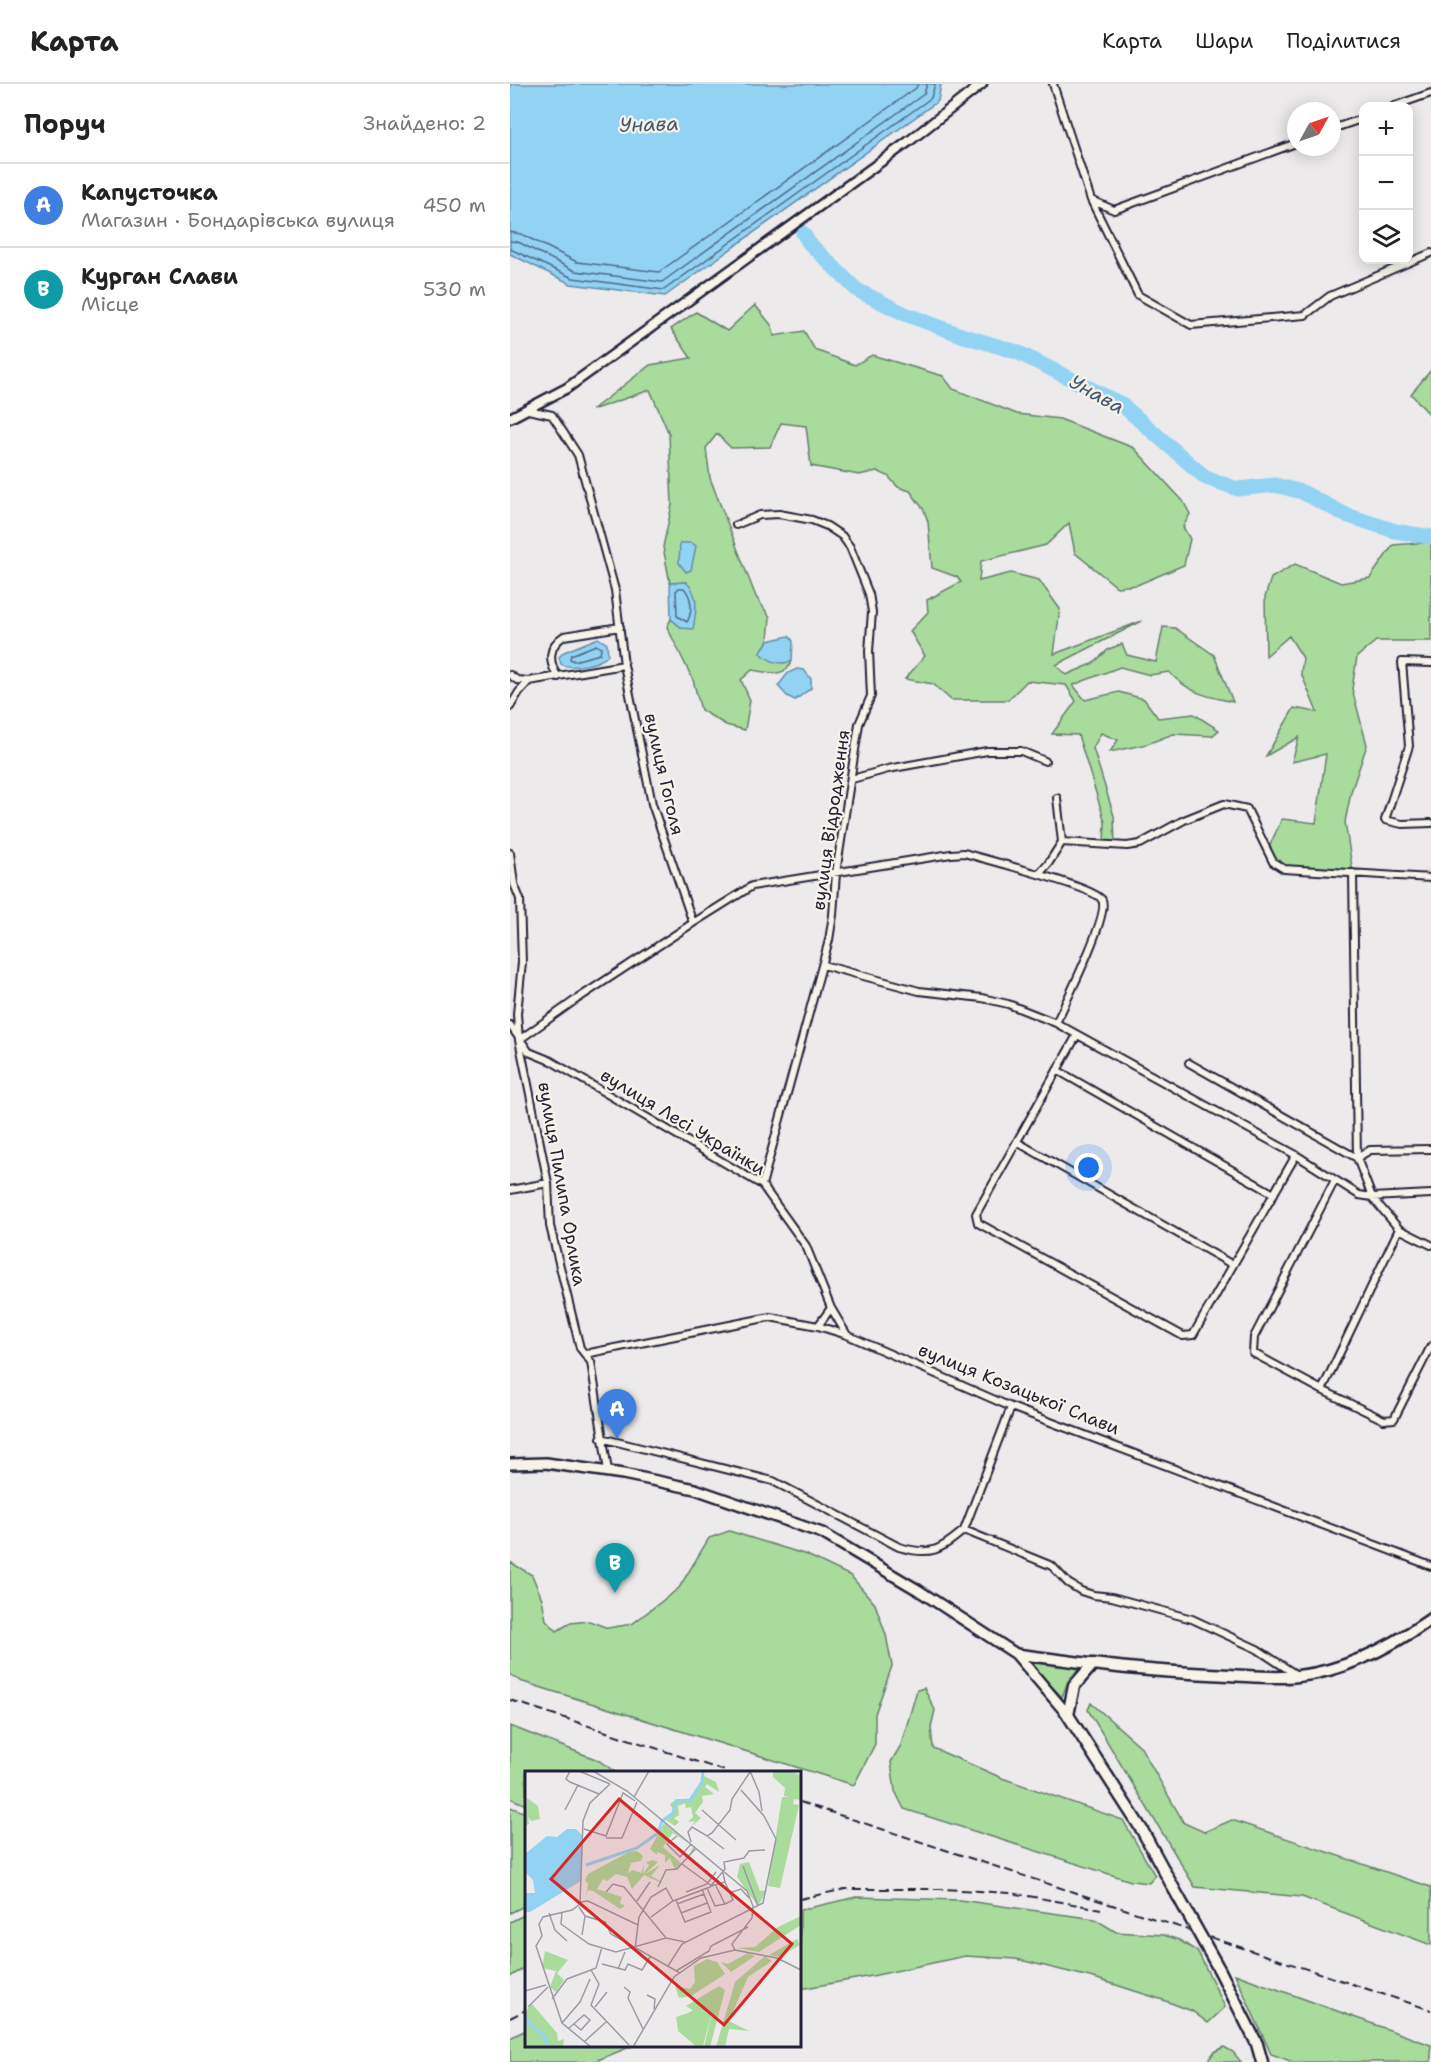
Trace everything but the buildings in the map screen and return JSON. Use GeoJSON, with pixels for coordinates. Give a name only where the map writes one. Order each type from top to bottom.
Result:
{"type":"FeatureCollection","features":[{"type":"Feature","properties":{"kind":"main road"},"geometry":{"type":"LineString","coordinates":[[510,1464],[546,1463],[608,1471],[696,1489],[822,1533],[918,1590],[1016,1654],[1068,1715],[1142,1830],[1220,1971],[1257,2044],[1262,2062]]}},
{"type":"Feature","properties":{"kind":"main road"},"geometry":{"type":"LineString","coordinates":[[1016,1654],[1155,1672],[1263,1677],[1298,1676],[1358,1660],[1408,1635],[1431,1619]]}},
{"type":"Feature","properties":{"kind":"main road"},"geometry":{"type":"LineString","coordinates":[[1068,1715],[1074,1686],[1093,1664]]}},
{"type":"Feature","properties":{"kind":"street"},"geometry":{"type":"LineString","coordinates":[[510,418],[567,388],[908,142],[982,84]]}},
{"type":"Feature","properties":{"kind":"street"},"geometry":{"type":"LineString","coordinates":[[1053,84],[1091,200],[1138,295],[1191,326],[1305,315],[1330,296],[1431,254]]}},
{"type":"Feature","properties":{"kind":"street"},"geometry":{"type":"LineString","coordinates":[[1405,102],[1431,93]]}},
{"type":"Feature","properties":{"kind":"street"},"geometry":{"type":"LineString","coordinates":[[1341,126],[1359,120]]}},
{"type":"Feature","properties":{"kind":"street"},"geometry":{"type":"LineString","coordinates":[[1091,200],[1114,210],[1287,146]]}},
{"type":"Feature","properties":{"kind":"street","name":"вулиця Гоголя"},"geometry":{"type":"LineString","coordinates":[[528,410],[552,416],[578,455],[615,590],[624,665],[652,804],[693,923]]}},
{"type":"Feature","properties":{"kind":"street","name":"вулиця Відродження"},"geometry":{"type":"LineString","coordinates":[[736,525],[760,515],[779,514],[812,520],[843,536],[857,559],[869,594],[872,612],[869,651],[871,696],[859,724],[836,873],[833,915],[823,965],[762,1185]]}},
{"type":"Feature","properties":{"kind":"street"},"geometry":{"type":"LineString","coordinates":[[558,677],[551,667],[550,657],[557,640],[564,636],[620,627]]}},
{"type":"Feature","properties":{"kind":"street"},"geometry":{"type":"LineString","coordinates":[[1431,663],[1402,662],[1409,746],[1384,819],[1402,824],[1431,823]]}},
{"type":"Feature","properties":{"kind":"street"},"geometry":{"type":"LineString","coordinates":[[510,675],[517,680],[530,681],[624,665]]}},
{"type":"Feature","properties":{"kind":"street"},"geometry":{"type":"LineString","coordinates":[[510,707],[519,692],[530,681]]}},
{"type":"Feature","properties":{"kind":"street"},"geometry":{"type":"LineString","coordinates":[[852,779],[888,769],[987,751],[1021,752],[1045,761]]}},
{"type":"Feature","properties":{"kind":"street"},"geometry":{"type":"LineString","coordinates":[[1039,874],[1062,842],[1057,798]]}},
{"type":"Feature","properties":{"kind":"street"},"geometry":{"type":"LineString","coordinates":[[1062,842],[1127,846],[1140,844],[1184,820],[1224,804],[1247,809],[1273,862],[1284,869],[1431,878]]}},
{"type":"Feature","properties":{"kind":"street"},"geometry":{"type":"LineString","coordinates":[[510,853],[514,884],[520,899],[522,962],[517,1014],[519,1041]]}},
{"type":"Feature","properties":{"kind":"street"},"geometry":{"type":"LineString","coordinates":[[519,1041],[574,1001],[752,886],[941,854],[964,853],[1039,874],[1094,894],[1102,900],[1103,906],[1096,933],[1056,1023]]}},
{"type":"Feature","properties":{"kind":"street"},"geometry":{"type":"LineString","coordinates":[[1353,873],[1357,1158],[1372,1197],[1399,1229],[1431,1245]]}},
{"type":"Feature","properties":{"kind":"street"},"geometry":{"type":"LineString","coordinates":[[823,965],[919,991],[982,998],[1008,1004],[1056,1023],[1296,1155],[1359,1195],[1372,1197],[1431,1194]]}},
{"type":"Feature","properties":{"kind":"street","name":"вулиця Лесі Українки"},"geometry":{"type":"LineString","coordinates":[[510,1025],[519,1041],[529,1052],[551,1061],[762,1185],[806,1246],[831,1308],[847,1335]]}},
{"type":"Feature","properties":{"kind":"street"},"geometry":{"type":"LineString","coordinates":[[1074,1033],[1057,1070],[976,1214],[978,1223],[1183,1336],[1193,1335],[1296,1155]]}},
{"type":"Feature","properties":{"kind":"street","name":"вулиця Пилипа Орлика"},"geometry":{"type":"LineString","coordinates":[[519,1041],[548,1183],[550,1226],[579,1348],[591,1362],[601,1438],[608,1471]]}},
{"type":"Feature","properties":{"kind":"street"},"geometry":{"type":"LineString","coordinates":[[1189,1063],[1357,1158]]}},
{"type":"Feature","properties":{"kind":"street"},"geometry":{"type":"LineString","coordinates":[[1057,1070],[1274,1194]]}},
{"type":"Feature","properties":{"kind":"street"},"geometry":{"type":"LineString","coordinates":[[1017,1142],[1233,1265]]}},
{"type":"Feature","properties":{"kind":"street"},"geometry":{"type":"LineString","coordinates":[[1357,1158],[1370,1150],[1431,1149]]}},
{"type":"Feature","properties":{"kind":"street"},"geometry":{"type":"LineString","coordinates":[[1335,1180],[1254,1337],[1253,1353],[1383,1420],[1394,1419],[1429,1356],[1431,1346]]}},
{"type":"Feature","properties":{"kind":"street"},"geometry":{"type":"LineString","coordinates":[[510,1190],[548,1183]]}},
{"type":"Feature","properties":{"kind":"street"},"geometry":{"type":"LineString","coordinates":[[1322,1390],[1399,1229]]}},
{"type":"Feature","properties":{"kind":"street"},"geometry":{"type":"LineString","coordinates":[[818,1326],[831,1308]]}},
{"type":"Feature","properties":{"kind":"street","name":"вулиця Козацької Слави"},"geometry":{"type":"LineString","coordinates":[[585,1354],[770,1317],[818,1326],[847,1335],[1011,1407],[1431,1566]]}},
{"type":"Feature","properties":{"kind":"street"},"geometry":{"type":"LineString","coordinates":[[601,1438],[774,1481],[899,1547],[918,1552],[943,1548],[964,1530],[1011,1407]]}},
{"type":"Feature","properties":{"kind":"street"},"geometry":{"type":"LineString","coordinates":[[964,1530],[1052,1566],[1068,1583],[1081,1592],[1112,1597],[1192,1618],[1257,1649],[1298,1676]]}},
{"type":"Feature","properties":{"kind":"green space"},"geometry":{"type":"Polygon","coordinates":[[[755,305],[772,326],[774,336],[804,331],[815,350],[855,365],[872,355],[943,376],[953,389],[1017,414],[1060,419],[1134,448],[1183,501],[1190,514],[1183,527],[1190,539],[1184,565],[1137,585],[1117,587],[1075,553],[1069,523],[1046,545],[981,561],[979,581],[1011,573],[1039,580],[1060,609],[1054,654],[1142,621],[1056,665],[1066,675],[1092,664],[1109,649],[1122,644],[1127,655],[1156,662],[1163,627],[1175,628],[1214,655],[1233,702],[1198,693],[1169,672],[1150,675],[1120,667],[1073,685],[1085,700],[1119,692],[1144,699],[1158,718],[1194,714],[1219,730],[1212,736],[1173,734],[1147,744],[1110,752],[1118,740],[1101,733],[1093,748],[1114,816],[1115,845],[1104,844],[1105,822],[1078,735],[1052,734],[1076,701],[1066,685],[1027,681],[1008,700],[951,700],[933,684],[905,679],[925,656],[910,631],[928,612],[927,600],[961,582],[957,577],[932,568],[928,522],[924,510],[910,491],[898,487],[888,476],[877,471],[859,475],[811,466],[806,426],[781,423],[770,447],[731,448],[717,434],[706,448],[710,478],[756,597],[770,617],[768,641],[760,653],[783,663],[792,661],[789,667],[780,672],[752,670],[741,680],[750,700],[745,730],[726,725],[701,710],[693,680],[667,627],[671,619],[682,628],[687,582],[670,583],[663,547],[672,505],[669,434],[650,390],[592,410],[650,365],[691,358],[671,329],[696,312],[727,331],[755,305]]]}},
{"type":"Feature","properties":{"kind":"green space"},"geometry":{"type":"Polygon","coordinates":[[[1431,370],[1431,416],[1411,394],[1431,370]]]}},
{"type":"Feature","properties":{"kind":"green space"},"geometry":{"type":"Polygon","coordinates":[[[1431,542],[1431,641],[1376,641],[1357,657],[1352,689],[1367,745],[1351,792],[1345,822],[1353,873],[1284,869],[1273,862],[1268,849],[1282,819],[1316,823],[1326,754],[1292,762],[1299,737],[1266,756],[1294,708],[1317,712],[1301,673],[1303,658],[1289,636],[1266,656],[1265,597],[1271,578],[1295,564],[1341,583],[1370,578],[1393,545],[1431,542]]]}},
{"type":"Feature","properties":{"kind":"green space"},"geometry":{"type":"Polygon","coordinates":[[[729,1531],[807,1555],[851,1576],[875,1604],[886,1635],[892,1666],[875,1714],[875,1744],[854,1785],[520,1681],[510,1674],[510,1562],[532,1575],[542,1599],[546,1620],[557,1631],[570,1623],[589,1621],[608,1628],[632,1624],[679,1588],[709,1538],[729,1531]]]}},
{"type":"Feature","properties":{"kind":"green space"},"geometry":{"type":"Polygon","coordinates":[[[1029,1663],[1081,1666],[1068,1681],[1062,1697],[1029,1663]]]}},
{"type":"Feature","properties":{"kind":"green space"},"geometry":{"type":"Polygon","coordinates":[[[924,1688],[935,1710],[931,1727],[933,1748],[1002,1778],[1123,1820],[1155,1876],[1149,1883],[1131,1881],[904,1809],[895,1791],[891,1762],[901,1745],[917,1690],[924,1688]]]}},
{"type":"Feature","properties":{"kind":"green space"},"geometry":{"type":"Polygon","coordinates":[[[1091,1703],[1140,1746],[1184,1823],[1204,1832],[1232,1820],[1431,1887],[1431,1945],[1302,1897],[1195,1887],[1088,1710],[1091,1703]]]}},
{"type":"Feature","properties":{"kind":"green space"},"geometry":{"type":"Polygon","coordinates":[[[510,1726],[598,1760],[614,1771],[525,1771],[525,1805],[510,1798],[510,1726]]]}},
{"type":"Feature","properties":{"kind":"green space"},"geometry":{"type":"Polygon","coordinates":[[[510,1807],[525,1813],[525,1906],[510,1913],[510,1807]]]}},
{"type":"Feature","properties":{"kind":"green space"},"geometry":{"type":"Polygon","coordinates":[[[856,1897],[960,1900],[1095,1919],[1116,1932],[1164,1935],[1179,1940],[1198,1952],[1225,2007],[1208,2023],[1192,2011],[1094,1978],[1016,1959],[965,1956],[801,1989],[801,1910],[856,1897]]]}},
{"type":"Feature","properties":{"kind":"green space"},"geometry":{"type":"Polygon","coordinates":[[[525,1914],[525,1968],[510,1977],[510,1922],[525,1914]]]}},
{"type":"Feature","properties":{"kind":"green space"},"geometry":{"type":"Polygon","coordinates":[[[1235,1974],[1431,2045],[1431,2062],[1293,2062],[1271,2054],[1235,1974]]]}},
{"type":"Feature","properties":{"kind":"green space"},"geometry":{"type":"Polygon","coordinates":[[[525,2030],[525,2047],[630,2047],[593,2062],[510,2062],[510,2038],[525,2030]]]}},
{"type":"Feature","properties":{"kind":"green space"},"geometry":{"type":"Polygon","coordinates":[[[1224,2047],[1233,2052],[1241,2062],[1207,2062],[1214,2052],[1224,2047]]]}},
{"type":"Feature","properties":{"kind":"water"},"geometry":{"type":"Polygon","coordinates":[[[510,84],[941,84],[938,101],[665,296],[571,284],[510,254],[510,84]]]}},
{"type":"Feature","properties":{"kind":"water"},"geometry":{"type":"Polygon","coordinates":[[[680,543],[692,543],[696,546],[691,570],[686,572],[679,563],[680,543]]]}},
{"type":"Feature","properties":{"kind":"water"},"geometry":{"type":"Polygon","coordinates":[[[686,582],[695,598],[693,629],[682,628],[671,619],[670,583],[686,582]]]}},
{"type":"Feature","properties":{"kind":"water"},"geometry":{"type":"Polygon","coordinates":[[[789,636],[793,641],[792,661],[775,662],[760,653],[768,641],[789,636]]]}},
{"type":"Feature","properties":{"kind":"water"},"geometry":{"type":"Polygon","coordinates":[[[598,638],[607,644],[608,655],[604,658],[578,666],[561,664],[559,657],[564,652],[598,638]]]}},
{"type":"Feature","properties":{"kind":"water"},"geometry":{"type":"Polygon","coordinates":[[[797,669],[804,670],[811,679],[811,688],[795,700],[787,696],[778,686],[788,673],[797,669]]]}},
{"type":"Feature","properties":{"kind":"waterway","name":"Унава"},"geometry":{"type":"LineString","coordinates":[[803,233],[809,243],[857,290],[905,314],[961,335],[1017,352],[1121,404],[1206,478],[1238,489],[1275,485],[1302,492],[1346,515],[1395,531],[1431,537]]}},
{"type":"Feature","properties":{"kind":"railway"},"geometry":{"type":"LineString","coordinates":[[510,1700],[725,1771]]}},
{"type":"Feature","properties":{"kind":"railway"},"geometry":{"type":"LineString","coordinates":[[801,1802],[1431,2010]]}},
{"type":"Feature","properties":{"kind":"railway"},"geometry":{"type":"LineString","coordinates":[[801,1899],[845,1889],[943,1889],[1011,1893],[1101,1909]]}},
{"type":"Feature","properties":{"kind":"railway"},"geometry":{"type":"LineString","coordinates":[[510,2018],[525,2010]]}},
{"type":"Feature","properties":{"kind":"place","name":"Капусточка"},"geometry":{"type":"Point","coordinates":[617,1439]}},
{"type":"Feature","properties":{"kind":"place","name":"Курган Слави"},"geometry":{"type":"Point","coordinates":[615,1593]}}]}
